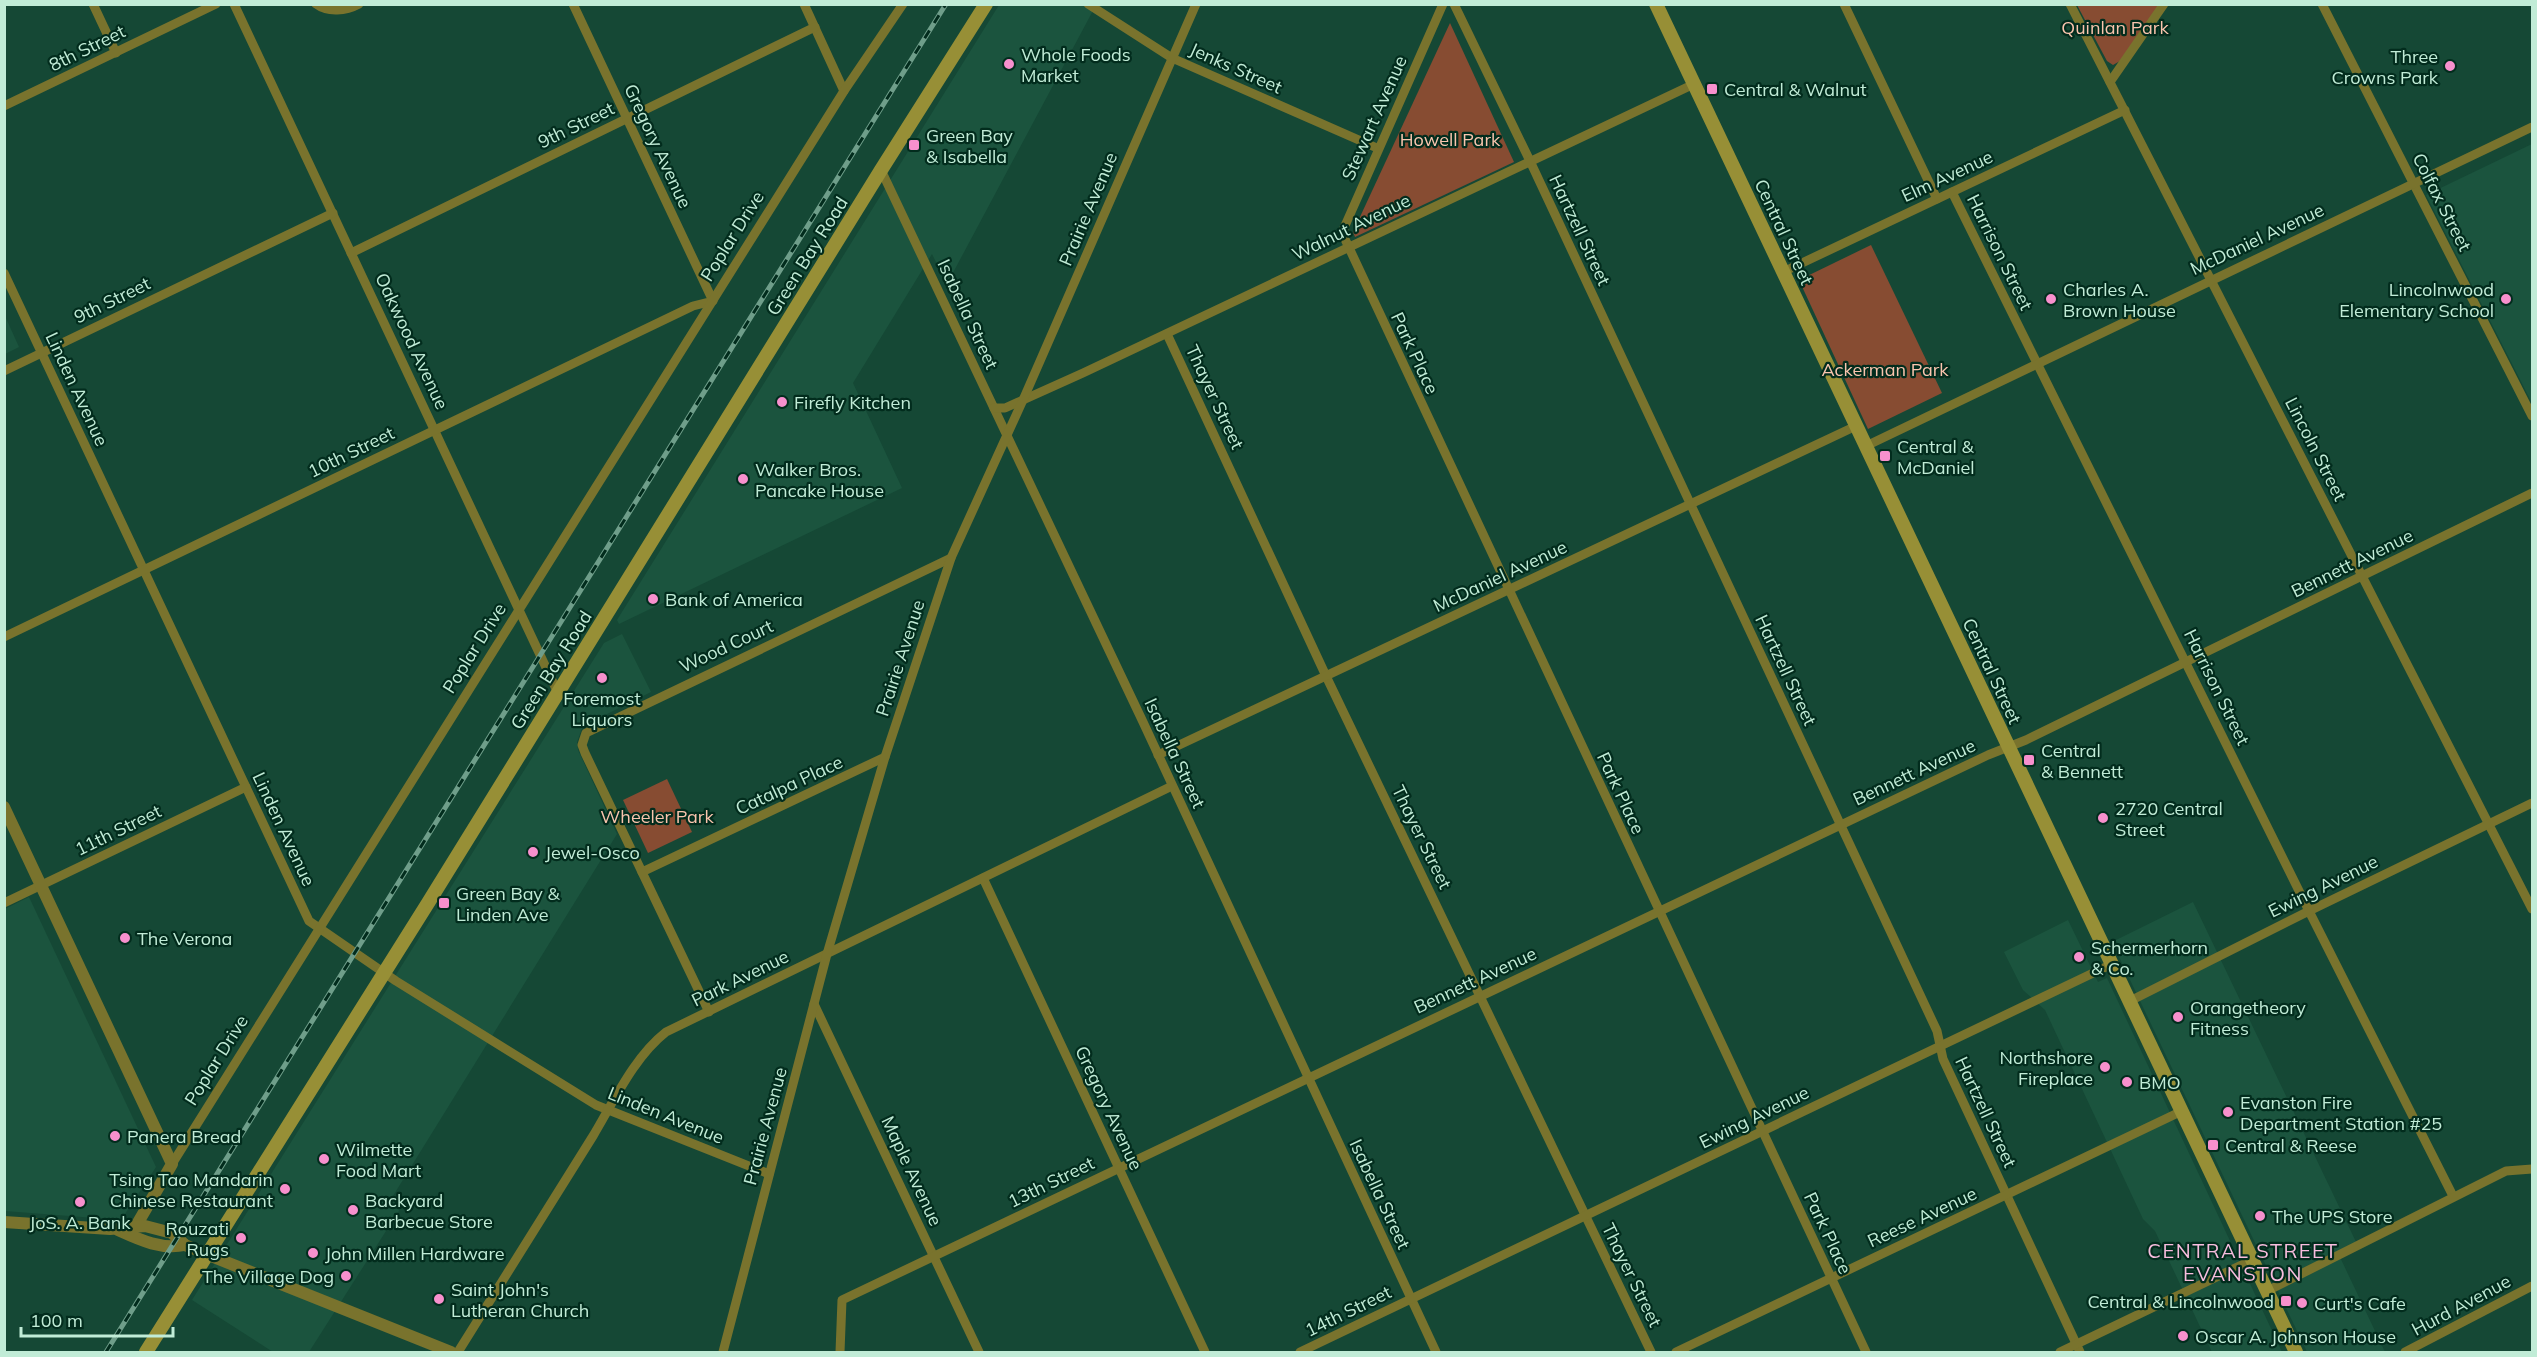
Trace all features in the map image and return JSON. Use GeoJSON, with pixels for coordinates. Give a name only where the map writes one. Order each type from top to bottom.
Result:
{"type":"FeatureCollection","features":[{"type":"Feature","properties":{"kind":"main road","name":"Green Bay Road"},"geometry":{"type":"LineString","coordinates":[[146,1353],[206,1254],[385,973],[986,4]]}},
{"type":"Feature","properties":{"kind":"main road","name":"Central Street"},"geometry":{"type":"LineString","coordinates":[[1656,4],[2296,1353]]}},
{"type":"Feature","properties":{"kind":"street"},"geometry":{"type":"LineString","coordinates":[[93,4],[116,53]]}},
{"type":"Feature","properties":{"kind":"street","name":"8th Street"},"geometry":{"type":"LineString","coordinates":[[4,106],[216,4]]}},
{"type":"Feature","properties":{"kind":"street","name":"Oakwood Avenue"},"geometry":{"type":"LineString","coordinates":[[234,4],[558,693]]}},
{"type":"Feature","properties":{"kind":"street"},"geometry":{"type":"LineString","coordinates":[[316,4],[320,8],[339,10],[359,4]]}},
{"type":"Feature","properties":{"kind":"street","name":"Gregory Avenue"},"geometry":{"type":"LineString","coordinates":[[573,4],[713,301]]}},
{"type":"Feature","properties":{"kind":"street"},"geometry":{"type":"LineString","coordinates":[[804,4],[844,91]]}},
{"type":"Feature","properties":{"kind":"street","name":"Poplar Drive"},"geometry":{"type":"LineString","coordinates":[[136,1226],[172,1164],[844,91],[903,4]]}},
{"type":"Feature","properties":{"kind":"street","name":"Jenks Street"},"geometry":{"type":"LineString","coordinates":[[1088,4],[1172,58],[1377,148]]}},
{"type":"Feature","properties":{"kind":"street","name":"Prairie Avenue"},"geometry":{"type":"LineString","coordinates":[[723,1353],[827,954],[885,758],[951,558],[1023,400],[1196,4]]}},
{"type":"Feature","properties":{"kind":"street","name":"Stewart Avenue"},"geometry":{"type":"LineString","coordinates":[[1347,247],[1344,228],[1377,148],[1443,4]]}},
{"type":"Feature","properties":{"kind":"street","name":"Hartzell Street"},"geometry":{"type":"LineString","coordinates":[[1454,4],[1530,161],[1937,1031],[1943,1059],[2078,1349]]}},
{"type":"Feature","properties":{"kind":"street","name":"Harrison Street"},"geometry":{"type":"LineString","coordinates":[[1844,4],[1937,200]]}},
{"type":"Feature","properties":{"kind":"street","name":"Lincoln Street"},"geometry":{"type":"LineString","coordinates":[[2070,4],[2532,909]]}},
{"type":"Feature","properties":{"kind":"street"},"geometry":{"type":"LineString","coordinates":[[2110,82],[2164,4]]}},
{"type":"Feature","properties":{"kind":"street","name":"Colfax Street"},"geometry":{"type":"LineString","coordinates":[[2322,4],[2532,416]]}},
{"type":"Feature","properties":{"kind":"street","name":"9th Street"},"geometry":{"type":"LineString","coordinates":[[351,253],[815,27]]}},
{"type":"Feature","properties":{"kind":"street","name":"Walnut Avenue"},"geometry":{"type":"LineString","coordinates":[[994,408],[1005,408],[1023,400],[1694,84]]}},
{"type":"Feature","properties":{"kind":"street","name":"Elm Avenue"},"geometry":{"type":"LineString","coordinates":[[1783,272],[2125,110]]}},
{"type":"Feature","properties":{"kind":"street","name":"McDaniel Avenue"},"geometry":{"type":"LineString","coordinates":[[1866,446],[2210,279],[2532,127]]}},
{"type":"Feature","properties":{"kind":"street","name":"Isabella Street"},"geometry":{"type":"LineString","coordinates":[[881,170],[1158,755],[1436,1353]]}},
{"type":"Feature","properties":{"kind":"street","name":"Harrison Street"},"geometry":{"type":"LineString","coordinates":[[1952,192],[2453,1196]]}},
{"type":"Feature","properties":{"kind":"street","name":"9th Street"},"geometry":{"type":"LineString","coordinates":[[4,371],[333,213]]}},
{"type":"Feature","properties":{"kind":"street","name":"Park Place"},"geometry":{"type":"LineString","coordinates":[[1347,247],[1866,1353]]}},
{"type":"Feature","properties":{"kind":"street","name":"Linden Avenue"},"geometry":{"type":"LineString","coordinates":[[4,273],[309,921],[385,973],[608,1111],[769,1174]]}},
{"type":"Feature","properties":{"kind":"street","name":"10th Street"},"geometry":{"type":"LineString","coordinates":[[4,637],[693,306],[713,301]]}},
{"type":"Feature","properties":{"kind":"street","name":"Thayer Street"},"geometry":{"type":"LineString","coordinates":[[1167,333],[1326,676],[1651,1353]]}},
{"type":"Feature","properties":{"kind":"street","name":"McDaniel Avenue"},"geometry":{"type":"LineString","coordinates":[[1158,755],[1856,426]]}},
{"type":"Feature","properties":{"kind":"street","name":"Bennett Avenue"},"geometry":{"type":"LineString","coordinates":[[1308,1078],[2186,662],[2532,493]]}},
{"type":"Feature","properties":{"kind":"street","name":"Wood Court"},"geometry":{"type":"LineString","coordinates":[[642,873],[585,753],[583,738],[592,728],[951,558]]}},
{"type":"Feature","properties":{"kind":"street","name":"Catalpa Place"},"geometry":{"type":"LineString","coordinates":[[642,873],[885,758]]}},
{"type":"Feature","properties":{"kind":"street","name":"Park Avenue"},"geometry":{"type":"LineString","coordinates":[[458,1353],[648,1048],[657,1040],[709,1012],[1172,786]]}},
{"type":"Feature","properties":{"kind":"street","name":"11th Street"},"geometry":{"type":"LineString","coordinates":[[4,903],[246,787]]}},
{"type":"Feature","properties":{"kind":"street","name":"Ewing Avenue"},"geometry":{"type":"LineString","coordinates":[[2130,1001],[2532,803]]}},
{"type":"Feature","properties":{"kind":"street"},"geometry":{"type":"LineString","coordinates":[[4,807],[172,1164]]}},
{"type":"Feature","properties":{"kind":"street"},"geometry":{"type":"LineString","coordinates":[[642,873],[709,1012]]}},
{"type":"Feature","properties":{"kind":"street","name":"Gregory Avenue"},"geometry":{"type":"LineString","coordinates":[[983,878],[1205,1353]]}},
{"type":"Feature","properties":{"kind":"street","name":"Ewing Avenue"},"geometry":{"type":"LineString","coordinates":[[1411,1299],[2112,964]]}},
{"type":"Feature","properties":{"kind":"street","name":"Maple Avenue"},"geometry":{"type":"LineString","coordinates":[[814,1004],[979,1353]]}},
{"type":"Feature","properties":{"kind":"street","name":"13th Street"},"geometry":{"type":"LineString","coordinates":[[840,1353],[842,1300],[1308,1078]]}},
{"type":"Feature","properties":{"kind":"street","name":"Reese Avenue"},"geometry":{"type":"LineString","coordinates":[[1676,1353],[2182,1111]]}},
{"type":"Feature","properties":{"kind":"street"},"geometry":{"type":"LineString","coordinates":[[2267,1291],[2506,1171],[2532,1169]]}},
{"type":"Feature","properties":{"kind":"street"},"geometry":{"type":"LineString","coordinates":[[4,1222],[117,1229],[136,1226],[159,1228],[172,1233],[185,1245],[206,1254],[451,1353]]}},
{"type":"Feature","properties":{"kind":"street"},"geometry":{"type":"LineString","coordinates":[[117,1229],[153,1244],[171,1248],[185,1245]]}},
{"type":"Feature","properties":{"kind":"street"},"geometry":{"type":"LineString","coordinates":[[2060,1353],[2078,1349],[2252,1260]]}},
{"type":"Feature","properties":{"kind":"street","name":"Hurd Avenue"},"geometry":{"type":"LineString","coordinates":[[2405,1353],[2532,1286]]}},
{"type":"Feature","properties":{"kind":"street","name":"14th Street"},"geometry":{"type":"LineString","coordinates":[[1300,1353],[1411,1299]]}},
{"type":"Feature","properties":{"kind":"shaded area"},"geometry":{"type":"Polygon","coordinates":[[[999,5],[1096,5],[947,284],[932,254],[853,383],[902,488],[619,624],[617,620],[999,5]]]}},
{"type":"Feature","properties":{"kind":"shaded area","name":"Lincolnwood Elementary School"},"geometry":{"type":"Polygon","coordinates":[[[2532,144],[2532,403],[2426,195],[2532,144]]]}},
{"type":"Feature","properties":{"kind":"shaded area"},"geometry":{"type":"Polygon","coordinates":[[[5,316],[19,347],[4,354],[5,316]]]}},
{"type":"Feature","properties":{"kind":"shaded area"},"geometry":{"type":"Polygon","coordinates":[[[622,634],[651,692],[589,723],[582,728],[577,742],[578,750],[617,834],[388,1204],[400,1209],[309,1352],[273,1352],[192,1300],[604,643],[622,634]]]}},
{"type":"Feature","properties":{"kind":"shaded area"},"geometry":{"type":"Polygon","coordinates":[[[29,897],[156,1167],[121,1220],[5,1211],[5,909],[29,897]]]}},
{"type":"Feature","properties":{"kind":"shaded area"},"geometry":{"type":"Polygon","coordinates":[[[2193,902],[2357,1244],[2338,1253],[2385,1352],[2307,1352],[2112,942],[2193,902]]]}},
{"type":"Feature","properties":{"kind":"shaded area"},"geometry":{"type":"Polygon","coordinates":[[[2068,920],[2098,982],[2107,978],[2282,1352],[2212,1352],[2155,1231],[2143,1219],[2045,1010],[2023,990],[2004,952],[2068,920]]]}},
{"type":"Feature","properties":{"kind":"green space","name":"Quinlan Park"},"geometry":{"type":"Polygon","coordinates":[[[2077,5],[2159,5],[2120,61],[2113,65],[2107,61],[2077,5]]]}},
{"type":"Feature","properties":{"kind":"green space","name":"Howell Park"},"geometry":{"type":"Polygon","coordinates":[[[1450,23],[1514,162],[1355,237],[1353,232],[1450,23]]]}},
{"type":"Feature","properties":{"kind":"green space","name":"Ackerman Park"},"geometry":{"type":"Polygon","coordinates":[[[1871,245],[1942,393],[1868,429],[1799,280],[1871,245]]]}},
{"type":"Feature","properties":{"kind":"green space","name":"Wheeler Park"},"geometry":{"type":"Polygon","coordinates":[[[667,779],[692,832],[648,853],[623,800],[667,779]]]}},
{"type":"Feature","properties":{"kind":"railway"},"geometry":{"type":"LineString","coordinates":[[106,1352],[946,4]]}},
{"type":"Feature","properties":{"kind":"place","name":"Whole Foods Market"},"geometry":{"type":"Point","coordinates":[1009,64]}},
{"type":"Feature","properties":{"kind":"place","name":"Three Crowns Park"},"geometry":{"type":"Point","coordinates":[2450,66]}},
{"type":"Feature","properties":{"kind":"place","name":"Central & Walnut"},"geometry":{"type":"Point","coordinates":[1712,89]}},
{"type":"Feature","properties":{"kind":"place","name":"Green Bay & Isabella"},"geometry":{"type":"Point","coordinates":[914,145]}},
{"type":"Feature","properties":{"kind":"place","name":"Charles A. Brown House"},"geometry":{"type":"Point","coordinates":[2051,299]}},
{"type":"Feature","properties":{"kind":"place","name":"Lincolnwood Elementary School"},"geometry":{"type":"Point","coordinates":[2506,299]}},
{"type":"Feature","properties":{"kind":"place","name":"Firefly Kitchen"},"geometry":{"type":"Point","coordinates":[782,402]}},
{"type":"Feature","properties":{"kind":"place","name":"Central & McDaniel"},"geometry":{"type":"Point","coordinates":[1885,456]}},
{"type":"Feature","properties":{"kind":"place","name":"Walker Bros. Pancake House"},"geometry":{"type":"Point","coordinates":[743,479]}},
{"type":"Feature","properties":{"kind":"place","name":"Bank of America"},"geometry":{"type":"Point","coordinates":[653,599]}},
{"type":"Feature","properties":{"kind":"place","name":"Foremost Liquors"},"geometry":{"type":"Point","coordinates":[602,678]}},
{"type":"Feature","properties":{"kind":"place","name":"Central & Bennett"},"geometry":{"type":"Point","coordinates":[2029,760]}},
{"type":"Feature","properties":{"kind":"place","name":"2720 Central Street"},"geometry":{"type":"Point","coordinates":[2103,818]}},
{"type":"Feature","properties":{"kind":"place","name":"Jewel-Osco"},"geometry":{"type":"Point","coordinates":[533,852]}},
{"type":"Feature","properties":{"kind":"place","name":"Green Bay & Linden Ave"},"geometry":{"type":"Point","coordinates":[444,903]}},
{"type":"Feature","properties":{"kind":"place","name":"The Verona"},"geometry":{"type":"Point","coordinates":[125,938]}},
{"type":"Feature","properties":{"kind":"place","name":"Schermerhorn & Co."},"geometry":{"type":"Point","coordinates":[2079,957]}},
{"type":"Feature","properties":{"kind":"place","name":"Orangetheory Fitness"},"geometry":{"type":"Point","coordinates":[2178,1017]}},
{"type":"Feature","properties":{"kind":"place","name":"Northshore Fireplace"},"geometry":{"type":"Point","coordinates":[2105,1067]}},
{"type":"Feature","properties":{"kind":"place","name":"BMO"},"geometry":{"type":"Point","coordinates":[2127,1082]}},
{"type":"Feature","properties":{"kind":"place","name":"Evanston Fire Department Station #25"},"geometry":{"type":"Point","coordinates":[2228,1112]}},
{"type":"Feature","properties":{"kind":"place","name":"Panera Bread"},"geometry":{"type":"Point","coordinates":[115,1136]}},
{"type":"Feature","properties":{"kind":"place","name":"Central & Reese"},"geometry":{"type":"Point","coordinates":[2213,1145]}},
{"type":"Feature","properties":{"kind":"place","name":"Wilmette Food Mart"},"geometry":{"type":"Point","coordinates":[324,1159]}},
{"type":"Feature","properties":{"kind":"place","name":"Tsing Tao Mandarin Chinese Restaurant"},"geometry":{"type":"Point","coordinates":[285,1189]}},
{"type":"Feature","properties":{"kind":"place","name":"JoS. A. Bank"},"geometry":{"type":"Point","coordinates":[80,1202]}},
{"type":"Feature","properties":{"kind":"place","name":"Backyard Barbecue Store"},"geometry":{"type":"Point","coordinates":[353,1210]}},
{"type":"Feature","properties":{"kind":"place","name":"The UPS Store"},"geometry":{"type":"Point","coordinates":[2260,1216]}},
{"type":"Feature","properties":{"kind":"place","name":"Rouzati Rugs"},"geometry":{"type":"Point","coordinates":[241,1238]}},
{"type":"Feature","properties":{"kind":"place","name":"John Millen Hardware"},"geometry":{"type":"Point","coordinates":[313,1253]}},
{"type":"Feature","properties":{"kind":"place","name":"The Village Dog"},"geometry":{"type":"Point","coordinates":[346,1276]}},
{"type":"Feature","properties":{"kind":"place","name":"Saint John's Lutheran Church"},"geometry":{"type":"Point","coordinates":[439,1299]}},
{"type":"Feature","properties":{"kind":"place","name":"Central & Lincolnwood"},"geometry":{"type":"Point","coordinates":[2286,1301]}},
{"type":"Feature","properties":{"kind":"place","name":"Curt's Cafe"},"geometry":{"type":"Point","coordinates":[2302,1303]}},
{"type":"Feature","properties":{"kind":"place","name":"Oscar A. Johnson House"},"geometry":{"type":"Point","coordinates":[2183,1336]}},
{"type":"Feature","properties":{"kind":"district","name":"CENTRAL STREET EVANSTON"},"geometry":{"type":"Point","coordinates":[2243,1262]}}]}
